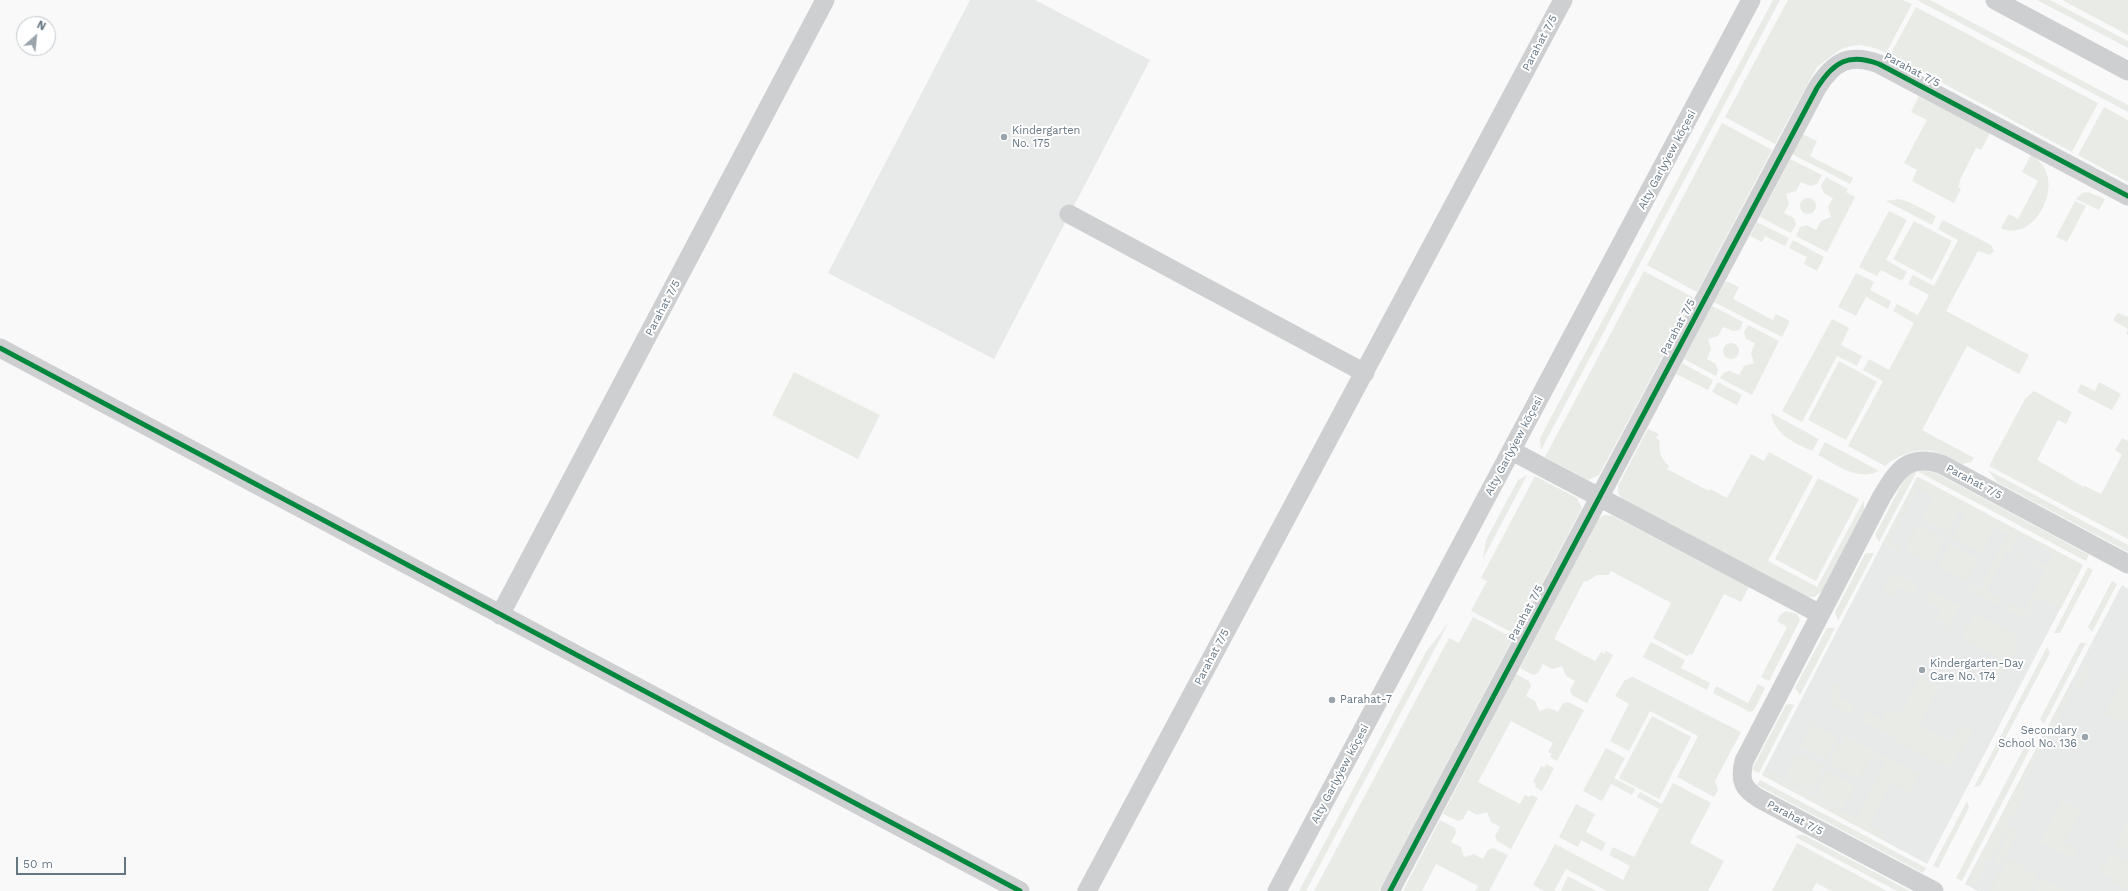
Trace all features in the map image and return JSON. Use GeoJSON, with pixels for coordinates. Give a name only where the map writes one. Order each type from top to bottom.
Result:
{"type":"FeatureCollection","features":[{"type":"Feature","properties":{"kind":"street","name":"Parahat 7/5"},"geometry":{"type":"LineString","coordinates":[[500,615],[825,0]]}},
{"type":"Feature","properties":{"kind":"street","name":"Parahat 7/5"},"geometry":{"type":"LineString","coordinates":[[1087,891],[1563,0]]}},
{"type":"Feature","properties":{"kind":"street","name":"Alty Garlyýew köçesi"},"geometry":{"type":"LineString","coordinates":[[1277,891],[1751,0]]}},
{"type":"Feature","properties":{"kind":"street"},"geometry":{"type":"LineString","coordinates":[[1995,0],[2128,71]]}},
{"type":"Feature","properties":{"kind":"street","name":"Parahat 7/5"},"geometry":{"type":"LineString","coordinates":[[1390,891],[1825,75],[1842,61],[1854,59],[1867,60],[1880,64],[2128,196]]}},
{"type":"Feature","properties":{"kind":"street"},"geometry":{"type":"LineString","coordinates":[[1069,214],[1365,373]]}},
{"type":"Feature","properties":{"kind":"street"},"geometry":{"type":"LineString","coordinates":[[0,348],[1020,891]]}},
{"type":"Feature","properties":{"kind":"street"},"geometry":{"type":"LineString","coordinates":[[1512,451],[1820,614]]}},
{"type":"Feature","properties":{"kind":"street","name":"Parahat 7/5"},"geometry":{"type":"LineString","coordinates":[[1934,891],[1760,799],[1750,793],[1742,784],[1741,772],[1744,761],[1820,614],[1894,477],[1909,463],[1918,460],[1941,464],[2128,564]]}},
{"type":"Feature","properties":{"kind":"shaded area","name":"Kindergarten No. 175"},"geometry":{"type":"Polygon","coordinates":[[[970,0],[1035,0],[1150,60],[994,359],[828,273],[970,0]]]}},
{"type":"Feature","properties":{"kind":"shaded area"},"geometry":{"type":"Polygon","coordinates":[[[1773,0],[1780,0],[1541,450],[1540,438],[1773,0]]]}},
{"type":"Feature","properties":{"kind":"shaded area"},"geometry":{"type":"Polygon","coordinates":[[[1788,0],[1903,0],[1912,4],[1886,53],[1875,48],[1860,45],[1851,46],[1841,49],[1817,67],[1775,144],[1725,117],[1788,0]]]}},
{"type":"Feature","properties":{"kind":"shaded area"},"geometry":{"type":"Polygon","coordinates":[[[1917,0],[1930,0],[2128,105],[2128,112],[1917,0]]]}},
{"type":"Feature","properties":{"kind":"shaded area"},"geometry":{"type":"Polygon","coordinates":[[[2037,0],[2050,0],[2128,41],[2128,48],[2037,0]]]}},
{"type":"Feature","properties":{"kind":"shaded area"},"geometry":{"type":"Polygon","coordinates":[[[2062,0],[2128,0],[2128,35],[2062,0]]]}},
{"type":"Feature","properties":{"kind":"shaded area"},"geometry":{"type":"Polygon","coordinates":[[[1916,7],[2098,103],[2072,152],[1890,55],[1916,7]]]}},
{"type":"Feature","properties":{"kind":"shaded area"},"geometry":{"type":"Polygon","coordinates":[[[1919,96],[1990,133],[1981,150],[1976,148],[1959,182],[1958,187],[1961,189],[1954,203],[1912,181],[1917,170],[1904,163],[1927,120],[1911,112],[1919,96]]]}},
{"type":"Feature","properties":{"kind":"shaded area"},"geometry":{"type":"Polygon","coordinates":[[[2104,107],[2128,120],[2128,182],[2078,155],[2104,107]]]}},
{"type":"Feature","properties":{"kind":"shaded area"},"geometry":{"type":"Polygon","coordinates":[[[1722,123],[1772,150],[1697,292],[1647,265],[1722,123]]]}},
{"type":"Feature","properties":{"kind":"shaded area"},"geometry":{"type":"Polygon","coordinates":[[[1803,134],[1817,141],[1810,156],[1853,178],[1850,184],[1792,154],[1803,134]]]}},
{"type":"Feature","properties":{"kind":"shaded area"},"geometry":{"type":"Polygon","coordinates":[[[2031,155],[2043,165],[2048,178],[2048,192],[2044,206],[2036,218],[2026,227],[2014,231],[2001,228],[2009,214],[2018,219],[2038,181],[2022,172],[2031,155]]]}},
{"type":"Feature","properties":{"kind":"shaded area"},"geometry":{"type":"Polygon","coordinates":[[[1790,159],[1822,175],[1817,184],[1810,186],[1801,182],[1796,191],[1786,194],[1789,204],[1784,213],[1794,218],[1796,225],[1791,233],[1760,217],[1790,159]]]}},
{"type":"Feature","properties":{"kind":"shaded area"},"geometry":{"type":"Polygon","coordinates":[[[1826,177],[1848,189],[1846,192],[1855,197],[1827,252],[1796,236],[1800,227],[1807,225],[1816,230],[1821,221],[1831,217],[1828,207],[1833,198],[1824,193],[1821,186],[1826,177]]]}},
{"type":"Feature","properties":{"kind":"shaded area"},"geometry":{"type":"Polygon","coordinates":[[[2088,192],[2105,199],[2099,210],[2076,199],[2082,193],[2088,192]]]}},
{"type":"Feature","properties":{"kind":"shaded area"},"geometry":{"type":"Polygon","coordinates":[[[1808,198],[1814,200],[1816,206],[1814,212],[1808,214],[1802,212],[1800,206],[1802,200],[1808,198]]]}},
{"type":"Feature","properties":{"kind":"shaded area"},"geometry":{"type":"Polygon","coordinates":[[[1899,199],[1909,202],[1936,216],[1932,225],[1886,201],[1899,199]]]}},
{"type":"Feature","properties":{"kind":"shaded area"},"geometry":{"type":"Polygon","coordinates":[[[2075,201],[2086,206],[2067,242],[2056,237],[2075,201]]]}},
{"type":"Feature","properties":{"kind":"shaded area"},"geometry":{"type":"Polygon","coordinates":[[[1889,211],[1907,220],[1886,260],[1907,272],[1902,281],[1881,270],[1877,276],[1859,267],[1889,211]]]}},
{"type":"Feature","properties":{"kind":"shaded area"},"geometry":{"type":"Polygon","coordinates":[[[1943,220],[1991,245],[1994,251],[1990,255],[1978,251],[1946,311],[2029,355],[2019,374],[1967,346],[1922,430],[1974,458],[1971,462],[1962,464],[1942,454],[1919,451],[1905,454],[1891,461],[1885,466],[1848,446],[1883,381],[1863,370],[1869,359],[1889,370],[1914,323],[1893,311],[1897,304],[1918,315],[1929,295],[1908,284],[1913,275],[1934,286],[1958,240],[1938,229],[1943,220]]]}},
{"type":"Feature","properties":{"kind":"shaded area"},"geometry":{"type":"Polygon","coordinates":[[[1914,221],[1952,241],[1932,280],[1893,259],[1914,221]]]}},
{"type":"Feature","properties":{"kind":"shaded area"},"geometry":{"type":"Polygon","coordinates":[[[1757,222],[1789,238],[1785,246],[1765,236],[1762,242],[1750,236],[1757,222]]]}},
{"type":"Feature","properties":{"kind":"shaded area"},"geometry":{"type":"Polygon","coordinates":[[[1793,240],[1824,257],[1817,271],[1804,264],[1807,257],[1789,248],[1793,240]]]}},
{"type":"Feature","properties":{"kind":"shaded area"},"geometry":{"type":"Polygon","coordinates":[[[1644,271],[1694,298],[1599,475],[1588,480],[1545,457],[1644,271]]]}},
{"type":"Feature","properties":{"kind":"shaded area"},"geometry":{"type":"Polygon","coordinates":[[[1856,273],[1874,282],[1870,290],[1891,301],[1888,309],[1866,297],[1856,316],[1838,307],[1856,273]]]}},
{"type":"Feature","properties":{"kind":"shaded area"},"geometry":{"type":"Polygon","coordinates":[[[1725,282],[1729,282],[1739,287],[1733,299],[1773,320],[1776,314],[1790,321],[1782,337],[1714,302],[1725,282]]]}},
{"type":"Feature","properties":{"kind":"shaded area"},"geometry":{"type":"Polygon","coordinates":[[[1712,306],[1743,322],[1740,330],[1733,331],[1723,327],[1718,336],[1708,339],[1711,349],[1707,359],[1716,364],[1718,370],[1716,376],[1684,359],[1712,306]]]}},
{"type":"Feature","properties":{"kind":"shaded area"},"geometry":{"type":"Polygon","coordinates":[[[2118,313],[2128,317],[2128,329],[2114,321],[2114,318],[2118,313]]]}},
{"type":"Feature","properties":{"kind":"shaded area"},"geometry":{"type":"Polygon","coordinates":[[[1832,319],[1849,328],[1841,345],[1862,356],[1857,366],[1837,356],[1802,422],[1782,411],[1832,319]]]}},
{"type":"Feature","properties":{"kind":"shaded area"},"geometry":{"type":"Polygon","coordinates":[[[1748,325],[1779,341],[1752,395],[1720,378],[1723,373],[1729,371],[1739,375],[1744,366],[1754,363],[1751,353],[1755,343],[1746,339],[1744,332],[1748,325]]]}},
{"type":"Feature","properties":{"kind":"shaded area"},"geometry":{"type":"Polygon","coordinates":[[[1731,343],[1737,345],[1739,351],[1737,357],[1731,359],[1725,357],[1723,351],[1725,345],[1731,343]]]}},
{"type":"Feature","properties":{"kind":"shaded area"},"geometry":{"type":"Polygon","coordinates":[[[1839,361],[1877,382],[1846,440],[1808,420],[1839,361]]]}},
{"type":"Feature","properties":{"kind":"shaded area"},"geometry":{"type":"Polygon","coordinates":[[[1682,363],[1713,380],[1708,390],[1676,374],[1682,363]]]}},
{"type":"Feature","properties":{"kind":"shaded area"},"geometry":{"type":"Polygon","coordinates":[[[794,372],[880,415],[858,459],[772,415],[794,372]]]}},
{"type":"Feature","properties":{"kind":"shaded area"},"geometry":{"type":"Polygon","coordinates":[[[1718,382],[1742,395],[1737,405],[1712,392],[1718,382]]]}},
{"type":"Feature","properties":{"kind":"shaded area"},"geometry":{"type":"Polygon","coordinates":[[[2099,382],[2121,394],[2112,410],[2077,392],[2081,384],[2095,391],[2099,382]]]}},
{"type":"Feature","properties":{"kind":"shaded area"},"geometry":{"type":"Polygon","coordinates":[[[2034,391],[2072,412],[2066,424],[2058,420],[2037,460],[2084,487],[2085,486],[2101,494],[2122,455],[2115,450],[2122,438],[2128,441],[2128,539],[1989,466],[2025,399],[2034,391]]]}},
{"type":"Feature","properties":{"kind":"shaded area"},"geometry":{"type":"Polygon","coordinates":[[[1771,413],[1819,439],[1812,451],[1786,437],[1776,427],[1771,413]]]}},
{"type":"Feature","properties":{"kind":"shaded area"},"geometry":{"type":"Polygon","coordinates":[[[1648,429],[1659,434],[1656,438],[1660,441],[1659,448],[1662,458],[1669,466],[1667,469],[1709,491],[1710,489],[1727,498],[1751,454],[1764,461],[1769,452],[1813,476],[1768,561],[1817,587],[1864,500],[1864,513],[1822,591],[1814,597],[1807,597],[1622,499],[1618,493],[1618,486],[1648,429]]]}},
{"type":"Feature","properties":{"kind":"shaded area"},"geometry":{"type":"Polygon","coordinates":[[[1825,442],[1879,471],[1863,475],[1840,467],[1818,455],[1825,442]]]}},
{"type":"Feature","properties":{"kind":"shaded area"},"geometry":{"type":"Polygon","coordinates":[[[1920,470],[1936,473],[2089,555],[2086,561],[1917,471],[1879,542],[1875,535],[1904,480],[1911,473],[1915,471],[1920,470]]]}},
{"type":"Feature","properties":{"kind":"shaded area"},"geometry":{"type":"Polygon","coordinates":[[[1988,470],[2128,545],[2128,552],[1997,482],[1988,470]]]}},
{"type":"Feature","properties":{"kind":"shaded area"},"geometry":{"type":"Polygon","coordinates":[[[1527,475],[1483,559],[1486,540],[1518,480],[1527,475]]]}},
{"type":"Feature","properties":{"kind":"shaded area"},"geometry":{"type":"Polygon","coordinates":[[[1535,476],[1577,498],[1582,508],[1515,634],[1471,611],[1487,581],[1481,578],[1535,476]]]}},
{"type":"Feature","properties":{"kind":"shaded area","name":"Kindergarten-Day Care No. 174"},"geometry":{"type":"Polygon","coordinates":[[[1917,477],[2083,565],[1927,864],[1762,775],[1917,477]]]}},
{"type":"Feature","properties":{"kind":"shaded area"},"geometry":{"type":"Polygon","coordinates":[[[1918,477],[2083,565],[2060,610],[2037,598],[2026,619],[2004,608],[2007,603],[2024,611],[2045,571],[2029,562],[2031,558],[2045,566],[2052,553],[2018,535],[2011,548],[2026,555],[2024,559],[2007,551],[1986,591],[2002,600],[1999,605],[1967,588],[1970,583],[1980,588],[2008,535],[1994,528],[1981,552],[1953,537],[1966,513],[1960,510],[1947,533],[1921,519],[1933,496],[1918,487],[1889,541],[1900,547],[1897,552],[1882,544],[1918,477]]]}},
{"type":"Feature","properties":{"kind":"shaded area"},"geometry":{"type":"Polygon","coordinates":[[[1818,478],[1859,499],[1816,581],[1775,559],[1818,478]]]}},
{"type":"Feature","properties":{"kind":"shaded area"},"geometry":{"type":"Polygon","coordinates":[[[1604,515],[1613,516],[1749,587],[1741,602],[1724,594],[1692,655],[1689,654],[1687,656],[1653,638],[1671,603],[1611,571],[1609,575],[1597,575],[1586,582],[1584,581],[1554,639],[1595,661],[1601,652],[1604,654],[1606,651],[1613,655],[1587,703],[1572,695],[1570,690],[1575,681],[1566,676],[1562,666],[1552,669],[1543,664],[1538,673],[1533,675],[1520,668],[1598,519],[1604,515]]]}},
{"type":"Feature","properties":{"kind":"shaded area"},"geometry":{"type":"Polygon","coordinates":[[[1917,526],[1944,540],[1932,563],[1905,549],[1917,526]]]}},
{"type":"Feature","properties":{"kind":"shaded area"},"geometry":{"type":"Polygon","coordinates":[[[1950,543],[1978,558],[1966,581],[1938,566],[1950,543]]]}},
{"type":"Feature","properties":{"kind":"shaded area"},"geometry":{"type":"Polygon","coordinates":[[[1874,553],[1838,621],[1835,612],[1865,554],[1874,553]]]}},
{"type":"Feature","properties":{"kind":"shaded area"},"geometry":{"type":"Polygon","coordinates":[[[2088,567],[2093,570],[2060,633],[2054,633],[2088,567]]]}},
{"type":"Feature","properties":{"kind":"shaded area"},"geometry":{"type":"Polygon","coordinates":[[[1895,575],[1902,575],[1919,584],[1913,595],[1897,587],[1891,597],[1882,592],[1889,579],[1895,575]]]}},
{"type":"Feature","properties":{"kind":"shaded area"},"geometry":{"type":"Polygon","coordinates":[[[2112,581],[2117,584],[2092,632],[2088,627],[2112,581]]]}},
{"type":"Feature","properties":{"kind":"shaded area","name":"Secondary School No. 136"},"geometry":{"type":"Polygon","coordinates":[[[2122,585],[2128,589],[2128,891],[1978,891],[1965,884],[2122,585]]]}},
{"type":"Feature","properties":{"kind":"shaded area"},"geometry":{"type":"Polygon","coordinates":[[[1931,591],[1961,606],[1948,630],[1945,628],[1946,625],[1935,619],[1940,610],[1925,602],[1931,591]]]}},
{"type":"Feature","properties":{"kind":"shaded area"},"geometry":{"type":"Polygon","coordinates":[[[1786,611],[1797,614],[1800,620],[1769,681],[1761,677],[1787,627],[1777,621],[1780,615],[1786,611]]]}},
{"type":"Feature","properties":{"kind":"shaded area"},"geometry":{"type":"Polygon","coordinates":[[[1974,613],[2013,634],[2018,640],[2017,647],[1997,684],[1989,680],[2000,658],[1961,637],[1974,613]]]}},
{"type":"Feature","properties":{"kind":"shaded area"},"geometry":{"type":"Polygon","coordinates":[[[1473,617],[1513,638],[1379,891],[1314,891],[1449,638],[1459,643],[1473,617]]]}},
{"type":"Feature","properties":{"kind":"shaded area"},"geometry":{"type":"Polygon","coordinates":[[[1449,622],[1306,891],[1299,891],[1426,652],[1449,622]]]}},
{"type":"Feature","properties":{"kind":"shaded area"},"geometry":{"type":"Polygon","coordinates":[[[1827,628],[1835,628],[1800,695],[1795,688],[1827,628]]]}},
{"type":"Feature","properties":{"kind":"shaded area"},"geometry":{"type":"Polygon","coordinates":[[[1651,642],[1685,660],[1681,668],[1710,683],[1707,690],[1643,657],[1651,642]]]}},
{"type":"Feature","properties":{"kind":"shaded area"},"geometry":{"type":"Polygon","coordinates":[[[2080,643],[2086,643],[2044,724],[2040,719],[2080,643]]]}},
{"type":"Feature","properties":{"kind":"shaded area"},"geometry":{"type":"Polygon","coordinates":[[[2047,647],[2050,653],[1980,786],[1974,787],[2047,647]]]}},
{"type":"Feature","properties":{"kind":"shaded area"},"geometry":{"type":"Polygon","coordinates":[[[2085,665],[2088,667],[2090,672],[2083,686],[2074,688],[2056,723],[2049,726],[2069,688],[2074,687],[2085,665]]]}},
{"type":"Feature","properties":{"kind":"shaded area"},"geometry":{"type":"Polygon","coordinates":[[[2127,671],[2128,716],[2124,724],[2105,713],[2127,671]]]}},
{"type":"Feature","properties":{"kind":"shaded area"},"geometry":{"type":"Polygon","coordinates":[[[1516,674],[1529,681],[1531,686],[1526,696],[1535,701],[1539,711],[1549,708],[1558,712],[1563,703],[1568,702],[1584,710],[1557,761],[1550,757],[1552,754],[1548,752],[1553,743],[1511,721],[1478,782],[1520,804],[1525,795],[1529,797],[1531,795],[1538,798],[1511,849],[1497,841],[1495,836],[1500,827],[1491,822],[1487,812],[1477,815],[1468,810],[1463,819],[1458,821],[1443,814],[1516,674]]]}},
{"type":"Feature","properties":{"kind":"shaded area"},"geometry":{"type":"Polygon","coordinates":[[[1633,677],[1741,732],[1715,781],[1718,790],[1714,797],[1677,777],[1698,736],[1650,711],[1629,751],[1610,741],[1629,704],[1615,696],[1625,680],[1633,677]]]}},
{"type":"Feature","properties":{"kind":"shaded area"},"geometry":{"type":"Polygon","coordinates":[[[1919,677],[1939,687],[1919,724],[1953,741],[1959,730],[1962,732],[1966,724],[1974,728],[1952,766],[1945,766],[1858,720],[1860,717],[1862,718],[1866,711],[1882,719],[1887,710],[1899,716],[1919,677]]]}},
{"type":"Feature","properties":{"kind":"shaded area"},"geometry":{"type":"Polygon","coordinates":[[[1836,683],[1844,687],[1839,696],[1855,705],[1852,716],[1836,707],[1831,700],[1836,683]]]}},
{"type":"Feature","properties":{"kind":"shaded area"},"geometry":{"type":"Polygon","coordinates":[[[1758,684],[1765,688],[1754,710],[1750,712],[1713,693],[1716,686],[1748,703],[1758,684]]]}},
{"type":"Feature","properties":{"kind":"shaded area"},"geometry":{"type":"Polygon","coordinates":[[[1786,705],[1794,705],[1759,773],[1752,769],[1786,705]]]}},
{"type":"Feature","properties":{"kind":"shaded area"},"geometry":{"type":"Polygon","coordinates":[[[1652,716],[1691,737],[1659,799],[1619,778],[1652,716]]]}},
{"type":"Feature","properties":{"kind":"shaded area"},"geometry":{"type":"Polygon","coordinates":[[[1812,724],[1837,737],[1824,760],[1800,747],[1812,724]]]}},
{"type":"Feature","properties":{"kind":"shaded area"},"geometry":{"type":"Polygon","coordinates":[[[1845,735],[1919,775],[1910,792],[1891,782],[1868,825],[1887,835],[1884,840],[1762,775],[1765,770],[1857,819],[1886,763],[1842,740],[1845,735]]]}},
{"type":"Feature","properties":{"kind":"shaded area"},"geometry":{"type":"Polygon","coordinates":[[[2036,737],[1962,881],[1956,878],[2029,738],[2036,737]]]}},
{"type":"Feature","properties":{"kind":"shaded area"},"geometry":{"type":"Polygon","coordinates":[[[1842,740],[1871,756],[1859,779],[1830,763],[1842,740]]]}},
{"type":"Feature","properties":{"kind":"shaded area"},"geometry":{"type":"Polygon","coordinates":[[[2040,742],[2042,748],[2022,788],[2024,794],[2012,817],[2007,819],[2006,822],[2008,827],[1990,861],[1985,862],[1985,870],[1977,886],[1968,881],[2040,742]]]}},
{"type":"Feature","properties":{"kind":"shaded area"},"geometry":{"type":"Polygon","coordinates":[[[1606,748],[1625,758],[1614,778],[1635,789],[1632,795],[1611,784],[1602,801],[1583,791],[1606,748]]]}},
{"type":"Feature","properties":{"kind":"shaded area"},"geometry":{"type":"Polygon","coordinates":[[[1796,753],[1824,768],[1812,792],[1784,778],[1796,753]]]}},
{"type":"Feature","properties":{"kind":"shaded area"},"geometry":{"type":"Polygon","coordinates":[[[1546,764],[1554,768],[1542,791],[1535,787],[1536,784],[1533,782],[1541,766],[1545,767],[1546,764]]]}},
{"type":"Feature","properties":{"kind":"shaded area"},"geometry":{"type":"Polygon","coordinates":[[[1828,770],[1856,785],[1843,809],[1815,794],[1828,770]]]}},
{"type":"Feature","properties":{"kind":"shaded area"},"geometry":{"type":"Polygon","coordinates":[[[1760,780],[1926,868],[1923,873],[1757,785],[1760,780]]]}},
{"type":"Feature","properties":{"kind":"shaded area"},"geometry":{"type":"Polygon","coordinates":[[[1673,783],[1711,803],[1690,843],[1724,861],[1708,891],[1607,891],[1566,869],[1554,891],[1544,891],[1533,885],[1555,844],[1623,880],[1630,866],[1609,855],[1613,847],[1634,857],[1659,809],[1637,797],[1640,792],[1662,804],[1673,783]]]}},
{"type":"Feature","properties":{"kind":"shaded area"},"geometry":{"type":"Polygon","coordinates":[[[2062,799],[2081,809],[2063,843],[2077,850],[2073,859],[2039,842],[2062,799]]]}},
{"type":"Feature","properties":{"kind":"shaded area"},"geometry":{"type":"Polygon","coordinates":[[[1967,801],[1969,808],[1938,868],[1933,866],[1967,801]]]}},
{"type":"Feature","properties":{"kind":"shaded area"},"geometry":{"type":"Polygon","coordinates":[[[1576,804],[1595,814],[1586,832],[1606,843],[1602,851],[1581,840],[1578,847],[1559,837],[1576,804]]]}},
{"type":"Feature","properties":{"kind":"shaded area"},"geometry":{"type":"Polygon","coordinates":[[[2128,819],[2128,843],[2124,850],[2115,844],[2128,819]]]}},
{"type":"Feature","properties":{"kind":"shaded area"},"geometry":{"type":"Polygon","coordinates":[[[1440,820],[1455,828],[1456,833],[1451,842],[1461,847],[1464,857],[1474,854],[1483,859],[1488,850],[1493,848],[1508,855],[1489,891],[1475,891],[1478,886],[1436,864],[1422,891],[1403,891],[1440,820]]]}},
{"type":"Feature","properties":{"kind":"shaded area"},"geometry":{"type":"Polygon","coordinates":[[[2016,827],[2019,829],[1998,869],[1993,862],[2011,828],[2016,827]]]}},
{"type":"Feature","properties":{"kind":"shaded area"},"geometry":{"type":"Polygon","coordinates":[[[1798,835],[1804,835],[1910,891],[1897,891],[1795,837],[1798,835]]]}},
{"type":"Feature","properties":{"kind":"shaded area"},"geometry":{"type":"Polygon","coordinates":[[[1797,843],[1887,891],[1832,891],[1816,883],[1812,891],[1772,891],[1797,843]]]}},
{"type":"Feature","properties":{"kind":"shaded area"},"geometry":{"type":"Polygon","coordinates":[[[2110,853],[2128,863],[2128,889],[2099,873],[2110,853]]]}},
{"type":"Feature","properties":{"kind":"shaded area"},"geometry":{"type":"Polygon","coordinates":[[[2007,859],[2039,876],[2031,891],[1990,891],[2007,859]]]}},
{"type":"Feature","properties":{"kind":"shaded area"},"geometry":{"type":"Polygon","coordinates":[[[1568,876],[1596,891],[1561,891],[1568,876]]]}},
{"type":"Feature","properties":{"kind":"shaded area"},"geometry":{"type":"Polygon","coordinates":[[[2041,877],[2065,890],[2065,891],[2034,891],[2041,877]]]}},
{"type":"Feature","properties":{"kind":"cycle path"},"geometry":{"type":"LineString","coordinates":[[1390,891],[1817,88],[1830,71],[1843,62],[1851,60],[1859,59],[1879,64],[2128,196]]}},
{"type":"Feature","properties":{"kind":"cycle path"},"geometry":{"type":"LineString","coordinates":[[0,348],[1020,891]]}},
{"type":"Feature","properties":{"kind":"place","name":"Kindergarten No. 175"},"geometry":{"type":"Point","coordinates":[1004,137]}},
{"type":"Feature","properties":{"kind":"place","name":"Kindergarten-Day Care No. 174"},"geometry":{"type":"Point","coordinates":[1922,670]}},
{"type":"Feature","properties":{"kind":"place","name":"Parahat-7"},"geometry":{"type":"Point","coordinates":[1332,700]}},
{"type":"Feature","properties":{"kind":"place","name":"Secondary School No. 136"},"geometry":{"type":"Point","coordinates":[2085,737]}}]}
